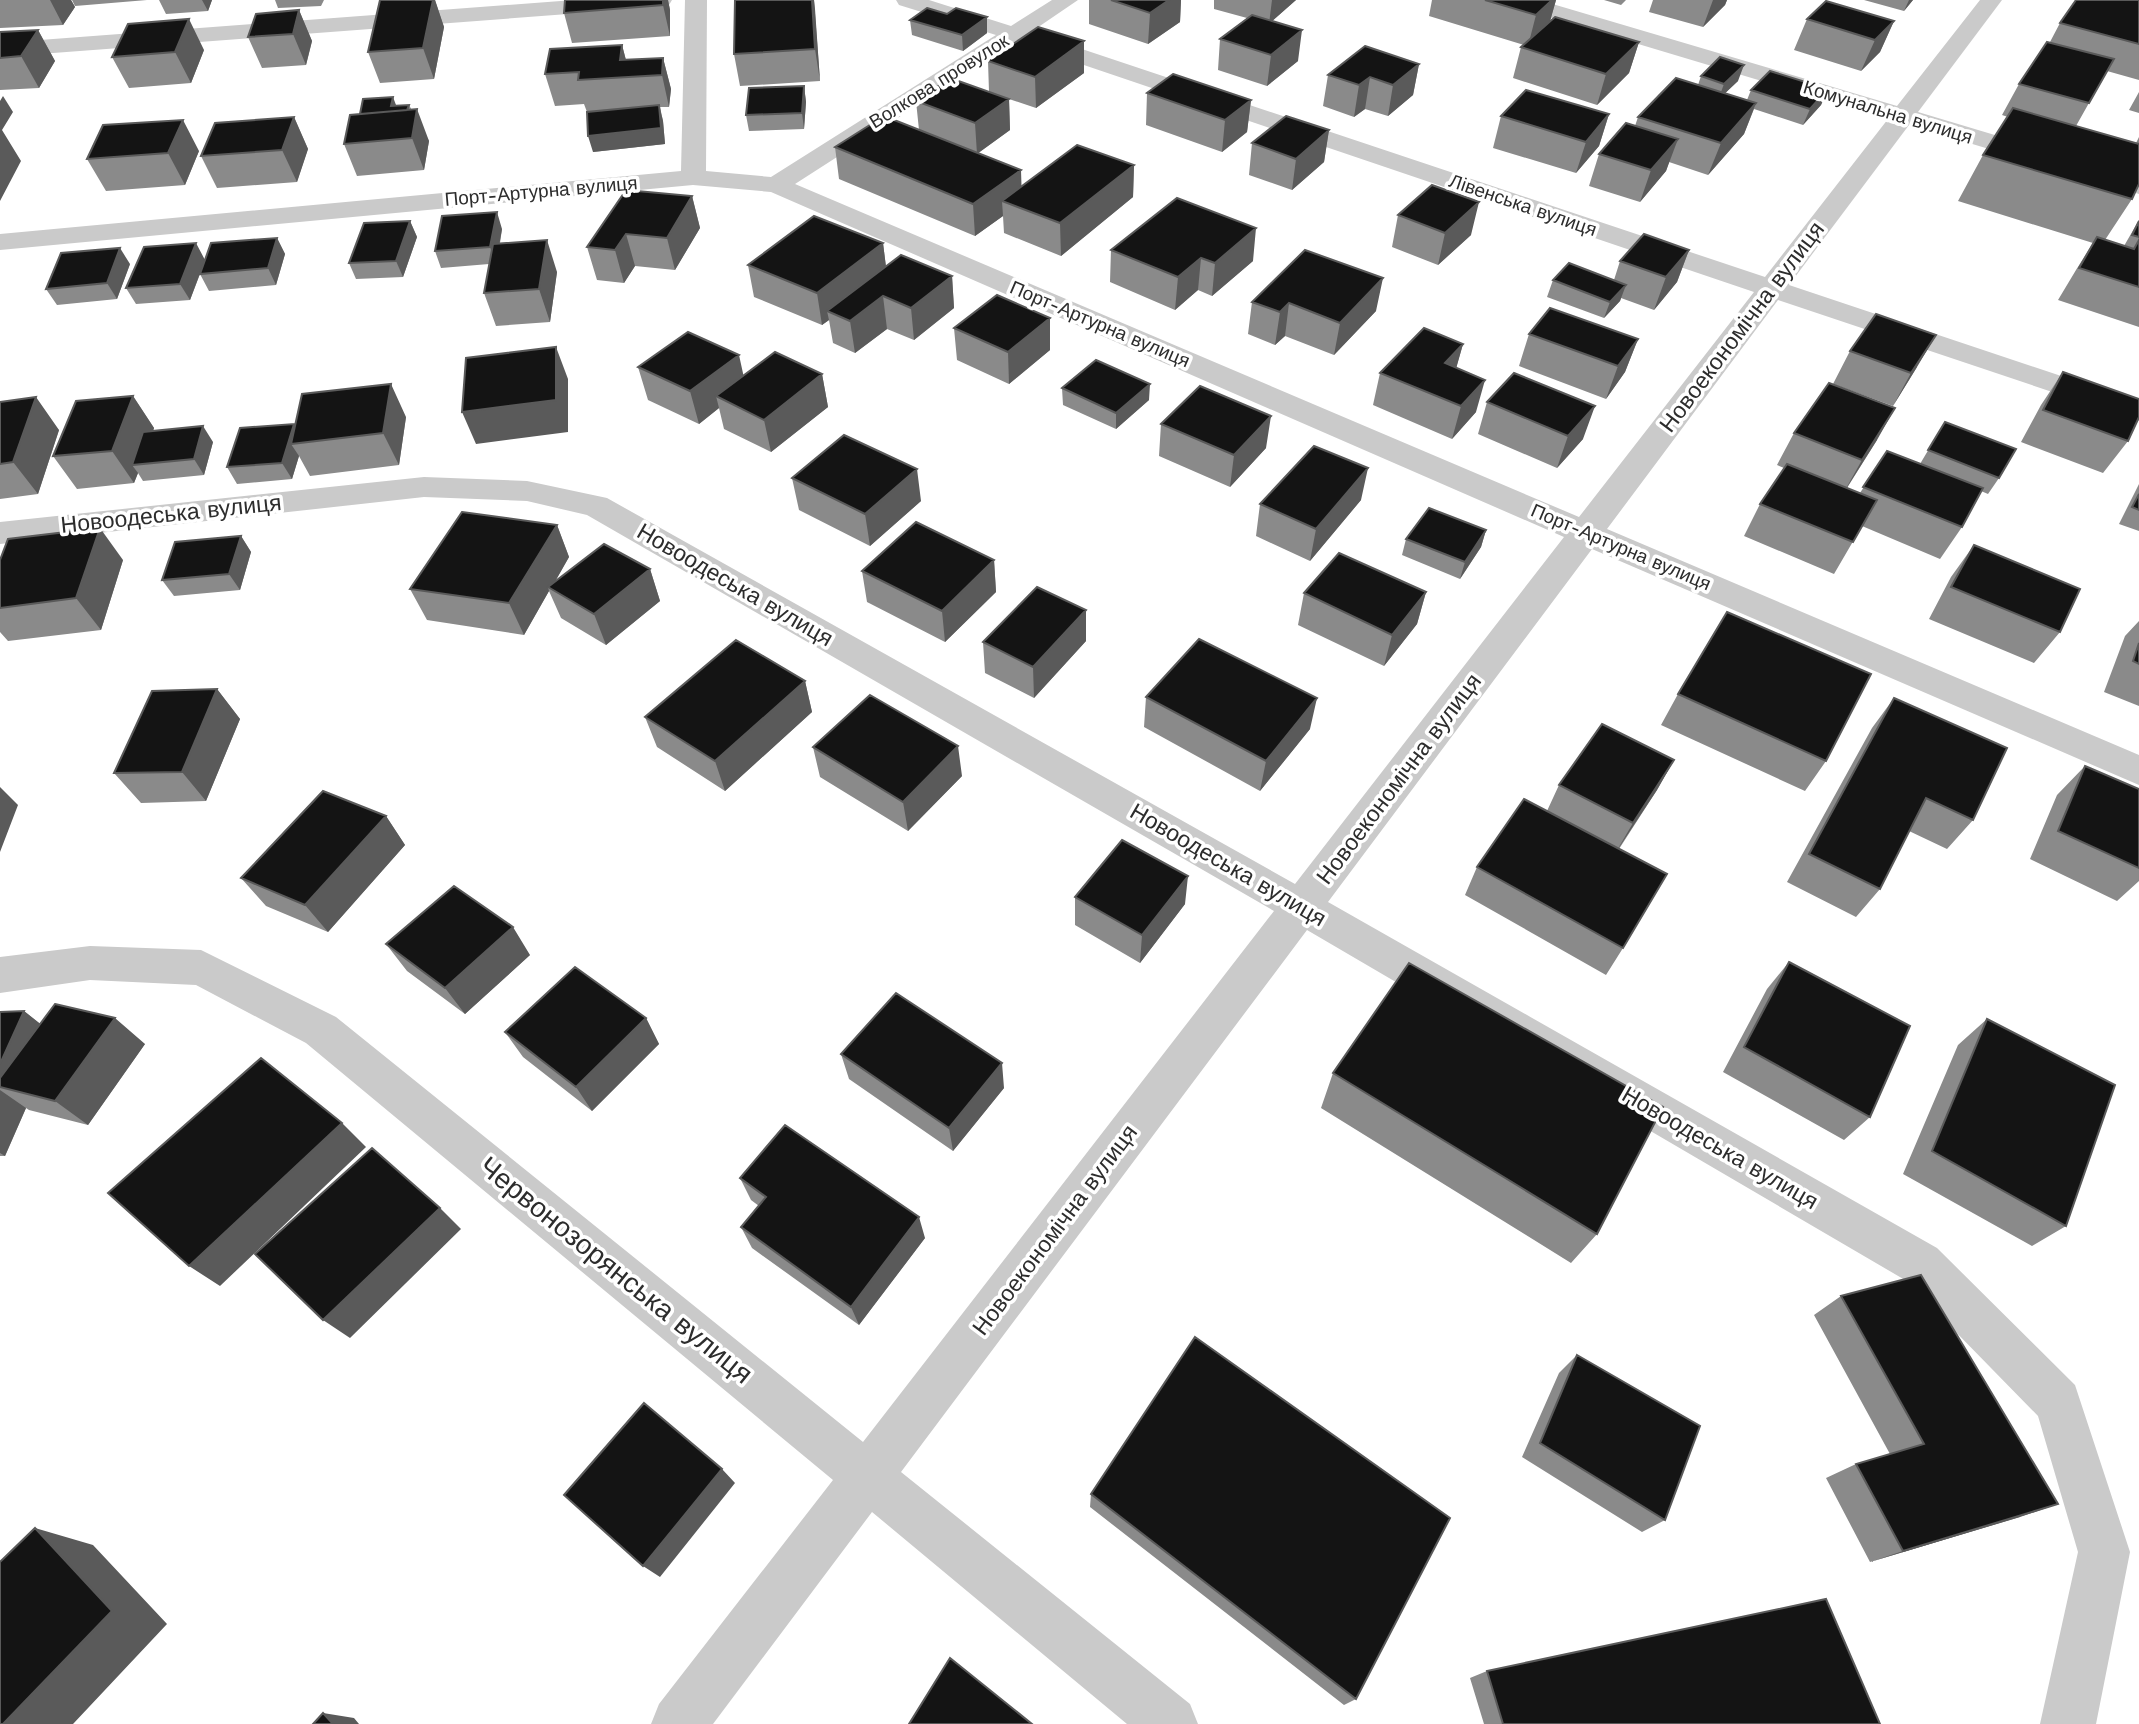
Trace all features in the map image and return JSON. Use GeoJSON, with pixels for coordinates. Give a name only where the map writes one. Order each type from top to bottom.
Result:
{"type":"FeatureCollection","features":[{"type":"Feature","properties":{"kind":"street"},"geometry":{"type":"LineString","coordinates":[[0,50],[661,0]]}},
{"type":"Feature","properties":{"kind":"street"},"geometry":{"type":"LineString","coordinates":[[692,177],[696,0]]}},
{"type":"Feature","properties":{"kind":"street","name":"Лівенська вулиця"},"geometry":{"type":"LineString","coordinates":[[907,0],[2139,412]]}},
{"type":"Feature","properties":{"kind":"street","name":"Волкова провулок"},"geometry":{"type":"LineString","coordinates":[[776,185],[1067,0]]}},
{"type":"Feature","properties":{"kind":"street","name":"Комунальна вулиця"},"geometry":{"type":"LineString","coordinates":[[1516,0],[2139,186]]}},
{"type":"Feature","properties":{"kind":"street","name":"Новоекономічна вулиця"},"geometry":{"type":"LineString","coordinates":[[679,1724],[1991,0]]}},
{"type":"Feature","properties":{"kind":"street","name":"Порт-Артурна вулиця"},"geometry":{"type":"LineString","coordinates":[[0,242],[692,177],[776,185],[2139,771]]}},
{"type":"Feature","properties":{"kind":"street","name":"Новоодеська вулиця"},"geometry":{"type":"LineString","coordinates":[[0,533],[424,487],[527,491],[596,506],[1302,907],[1921,1264],[2058,1402],[2104,1552],[2068,1724]]}},
{"type":"Feature","properties":{"kind":"street","name":"Червонозорянська вулиця"},"geometry":{"type":"LineString","coordinates":[[0,975],[90,963],[201,968],[321,1030],[1170,1724]]}},
{"type":"Feature","properties":{"kind":"building"},"geometry":{"type":"Polygon","coordinates":[[[380,0],[433,0],[423,48],[368,52],[380,0]]]}},
{"type":"Feature","properties":{"kind":"building"},"geometry":{"type":"Polygon","coordinates":[[[565,0],[663,0],[663,5],[564,13],[565,0]]]}},
{"type":"Feature","properties":{"kind":"building"},"geometry":{"type":"Polygon","coordinates":[[[735,0],[812,0],[815,49],[734,54],[735,0]]]}},
{"type":"Feature","properties":{"kind":"building"},"geometry":{"type":"Polygon","coordinates":[[[1111,0],[1169,0],[1150,13],[1111,0]]]}},
{"type":"Feature","properties":{"kind":"building"},"geometry":{"type":"Polygon","coordinates":[[[1485,0],[1552,0],[1536,15],[1485,0]]]}},
{"type":"Feature","properties":{"kind":"building"},"geometry":{"type":"Polygon","coordinates":[[[2076,0],[2139,0],[2139,44],[2060,23],[2076,0]]]}},
{"type":"Feature","properties":{"kind":"building"},"geometry":{"type":"Polygon","coordinates":[[[1826,1],[1894,21],[1875,40],[1807,19],[1826,1]]]}},
{"type":"Feature","properties":{"kind":"building"},"geometry":{"type":"Polygon","coordinates":[[[927,8],[947,14],[956,8],[987,17],[962,35],[910,20],[927,8]]]}},
{"type":"Feature","properties":{"kind":"building"},"geometry":{"type":"Polygon","coordinates":[[[299,10],[293,34],[248,37],[256,14],[299,10]]]}},
{"type":"Feature","properties":{"kind":"building"},"geometry":{"type":"Polygon","coordinates":[[[1252,15],[1302,30],[1271,55],[1220,39],[1252,15]]]}},
{"type":"Feature","properties":{"kind":"building"},"geometry":{"type":"Polygon","coordinates":[[[1555,17],[1639,42],[1606,74],[1521,47],[1555,17]]]}},
{"type":"Feature","properties":{"kind":"building"},"geometry":{"type":"Polygon","coordinates":[[[189,19],[175,52],[112,57],[128,24],[189,19]]]}},
{"type":"Feature","properties":{"kind":"building"},"geometry":{"type":"Polygon","coordinates":[[[1038,27],[1084,41],[1035,77],[988,61],[1038,27]]]}},
{"type":"Feature","properties":{"kind":"building"},"geometry":{"type":"Polygon","coordinates":[[[38,30],[21,56],[0,58],[0,32],[38,30]]]}},
{"type":"Feature","properties":{"kind":"building"},"geometry":{"type":"Polygon","coordinates":[[[2047,42],[2114,59],[2089,103],[2019,84],[2047,42]]]}},
{"type":"Feature","properties":{"kind":"building"},"geometry":{"type":"Polygon","coordinates":[[[622,45],[620,60],[663,58],[662,75],[578,80],[579,72],[545,74],[550,49],[622,45]]]}},
{"type":"Feature","properties":{"kind":"building"},"geometry":{"type":"Polygon","coordinates":[[[1365,46],[1419,64],[1393,85],[1370,77],[1359,85],[1328,75],[1365,46]]]}},
{"type":"Feature","properties":{"kind":"building"},"geometry":{"type":"Polygon","coordinates":[[[1720,57],[1744,65],[1724,84],[1701,76],[1720,57]]]}},
{"type":"Feature","properties":{"kind":"building"},"geometry":{"type":"Polygon","coordinates":[[[1770,71],[1828,89],[1810,109],[1751,90],[1770,71]]]}},
{"type":"Feature","properties":{"kind":"building"},"geometry":{"type":"Polygon","coordinates":[[[1173,74],[1251,100],[1225,120],[1147,93],[1173,74]]]}},
{"type":"Feature","properties":{"kind":"building"},"geometry":{"type":"Polygon","coordinates":[[[950,78],[1009,99],[975,123],[916,101],[950,78]]]}},
{"type":"Feature","properties":{"kind":"building"},"geometry":{"type":"Polygon","coordinates":[[[1676,78],[1756,103],[1721,143],[1638,117],[1676,78]]]}},
{"type":"Feature","properties":{"kind":"building"},"geometry":{"type":"Polygon","coordinates":[[[804,86],[802,113],[746,115],[749,88],[804,86]]]}},
{"type":"Feature","properties":{"kind":"building"},"geometry":{"type":"Polygon","coordinates":[[[1526,90],[1609,114],[1586,142],[1501,116],[1526,90]]]}},
{"type":"Feature","properties":{"kind":"building"},"geometry":{"type":"Polygon","coordinates":[[[393,97],[391,106],[409,105],[407,110],[360,114],[363,99],[393,97]]]}},
{"type":"Feature","properties":{"kind":"building"},"geometry":{"type":"Polygon","coordinates":[[[659,105],[661,128],[588,136],[587,112],[659,105]]]}},
{"type":"Feature","properties":{"kind":"building"},"geometry":{"type":"Polygon","coordinates":[[[2013,108],[2139,144],[2139,184],[2132,199],[1983,155],[2013,108]]]}},
{"type":"Feature","properties":{"kind":"building"},"geometry":{"type":"Polygon","coordinates":[[[417,109],[412,138],[344,144],[350,115],[417,109]]]}},
{"type":"Feature","properties":{"kind":"building"},"geometry":{"type":"Polygon","coordinates":[[[884,116],[1021,170],[973,204],[835,147],[884,116]]]}},
{"type":"Feature","properties":{"kind":"building"},"geometry":{"type":"Polygon","coordinates":[[[1286,116],[1329,130],[1296,159],[1252,143],[1286,116]]]}},
{"type":"Feature","properties":{"kind":"building"},"geometry":{"type":"Polygon","coordinates":[[[294,117],[282,150],[201,156],[215,123],[294,117]]]}},
{"type":"Feature","properties":{"kind":"building"},"geometry":{"type":"Polygon","coordinates":[[[183,120],[168,153],[87,159],[103,125],[183,120]]]}},
{"type":"Feature","properties":{"kind":"building"},"geometry":{"type":"Polygon","coordinates":[[[1626,123],[1678,139],[1651,170],[1599,154],[1626,123]]]}},
{"type":"Feature","properties":{"kind":"building"},"geometry":{"type":"Polygon","coordinates":[[[1077,145],[1134,165],[1060,223],[1002,201],[1077,145]]]}},
{"type":"Feature","properties":{"kind":"building"},"geometry":{"type":"Polygon","coordinates":[[[1432,185],[1479,202],[1445,233],[1398,215],[1432,185]]]}},
{"type":"Feature","properties":{"kind":"building"},"geometry":{"type":"Polygon","coordinates":[[[626,190],[692,196],[667,238],[626,234],[615,250],[587,247],[626,190]]]}},
{"type":"Feature","properties":{"kind":"building"},"geometry":{"type":"Polygon","coordinates":[[[1177,198],[1256,228],[1215,263],[1201,258],[1178,277],[1111,250],[1177,198]]]}},
{"type":"Feature","properties":{"kind":"building"},"geometry":{"type":"Polygon","coordinates":[[[497,212],[490,247],[435,251],[442,216],[497,212]]]}},
{"type":"Feature","properties":{"kind":"building"},"geometry":{"type":"Polygon","coordinates":[[[814,216],[883,243],[817,293],[748,265],[814,216]]]}},
{"type":"Feature","properties":{"kind":"building"},"geometry":{"type":"Polygon","coordinates":[[[410,221],[396,261],[349,263],[364,223],[410,221]]]}},
{"type":"Feature","properties":{"kind":"building"},"geometry":{"type":"Polygon","coordinates":[[[2139,221],[2139,237],[2132,235],[2139,221]]]}},
{"type":"Feature","properties":{"kind":"building"},"geometry":{"type":"Polygon","coordinates":[[[1644,234],[1689,250],[1666,277],[1620,261],[1644,234]]]}},
{"type":"Feature","properties":{"kind":"building"},"geometry":{"type":"Polygon","coordinates":[[[2097,237],[2134,249],[2139,240],[2139,287],[2079,268],[2097,237]]]}},
{"type":"Feature","properties":{"kind":"building"},"geometry":{"type":"Polygon","coordinates":[[[277,238],[268,268],[200,274],[211,243],[277,238]]]}},
{"type":"Feature","properties":{"kind":"building"},"geometry":{"type":"Polygon","coordinates":[[[547,240],[539,289],[484,293],[493,244],[547,240]]]}},
{"type":"Feature","properties":{"kind":"building"},"geometry":{"type":"Polygon","coordinates":[[[196,243],[180,284],[126,288],[144,247],[196,243]]]}},
{"type":"Feature","properties":{"kind":"building"},"geometry":{"type":"Polygon","coordinates":[[[120,248],[107,283],[46,289],[61,253],[120,248]]]}},
{"type":"Feature","properties":{"kind":"building"},"geometry":{"type":"Polygon","coordinates":[[[1305,250],[1383,278],[1340,323],[1289,303],[1280,312],[1252,302],[1305,250]]]}},
{"type":"Feature","properties":{"kind":"building"},"geometry":{"type":"Polygon","coordinates":[[[901,255],[952,276],[911,308],[883,296],[850,321],[827,311],[901,255]]]}},
{"type":"Feature","properties":{"kind":"building"},"geometry":{"type":"Polygon","coordinates":[[[1569,263],[1626,285],[1610,302],[1553,280],[1569,263]]]}},
{"type":"Feature","properties":{"kind":"building"},"geometry":{"type":"Polygon","coordinates":[[[997,295],[1050,318],[1008,352],[954,328],[997,295]]]}},
{"type":"Feature","properties":{"kind":"building"},"geometry":{"type":"Polygon","coordinates":[[[1550,308],[1638,339],[1618,366],[1529,334],[1550,308]]]}},
{"type":"Feature","properties":{"kind":"building"},"geometry":{"type":"Polygon","coordinates":[[[1876,314],[1936,335],[1911,373],[1850,351],[1876,314]]]}},
{"type":"Feature","properties":{"kind":"building"},"geometry":{"type":"Polygon","coordinates":[[[1424,328],[1463,344],[1445,363],[1485,380],[1461,406],[1380,373],[1424,328]]]}},
{"type":"Feature","properties":{"kind":"building"},"geometry":{"type":"Polygon","coordinates":[[[688,332],[739,355],[690,391],[638,367],[688,332]]]}},
{"type":"Feature","properties":{"kind":"building"},"geometry":{"type":"Polygon","coordinates":[[[556,347],[556,400],[462,412],[466,358],[556,347]]]}},
{"type":"Feature","properties":{"kind":"building"},"geometry":{"type":"Polygon","coordinates":[[[775,352],[822,374],[764,420],[716,396],[775,352]]]}},
{"type":"Feature","properties":{"kind":"building"},"geometry":{"type":"Polygon","coordinates":[[[1096,360],[1150,384],[1116,413],[1062,388],[1096,360]]]}},
{"type":"Feature","properties":{"kind":"building"},"geometry":{"type":"Polygon","coordinates":[[[2063,372],[2139,399],[2139,417],[2128,441],[2043,410],[2063,372]]]}},
{"type":"Feature","properties":{"kind":"building"},"geometry":{"type":"Polygon","coordinates":[[[1514,373],[1595,406],[1568,436],[1487,402],[1514,373]]]}},
{"type":"Feature","properties":{"kind":"building"},"geometry":{"type":"Polygon","coordinates":[[[1829,383],[1895,408],[1862,460],[1794,433],[1829,383]]]}},
{"type":"Feature","properties":{"kind":"building"},"geometry":{"type":"Polygon","coordinates":[[[391,384],[383,433],[291,444],[302,394],[391,384]]]}},
{"type":"Feature","properties":{"kind":"building"},"geometry":{"type":"Polygon","coordinates":[[[1200,386],[1271,416],[1234,455],[1161,424],[1200,386]]]}},
{"type":"Feature","properties":{"kind":"building"},"geometry":{"type":"Polygon","coordinates":[[[133,396],[112,451],[53,456],[76,401],[133,396]]]}},
{"type":"Feature","properties":{"kind":"building"},"geometry":{"type":"Polygon","coordinates":[[[36,397],[13,462],[0,464],[0,402],[36,397]]]}},
{"type":"Feature","properties":{"kind":"building"},"geometry":{"type":"Polygon","coordinates":[[[1945,422],[2016,449],[1999,478],[1928,450],[1945,422]]]}},
{"type":"Feature","properties":{"kind":"building"},"geometry":{"type":"Polygon","coordinates":[[[294,424],[282,463],[227,467],[240,428],[294,424]]]}},
{"type":"Feature","properties":{"kind":"building"},"geometry":{"type":"Polygon","coordinates":[[[203,426],[194,459],[132,465],[143,432],[203,426]]]}},
{"type":"Feature","properties":{"kind":"building"},"geometry":{"type":"Polygon","coordinates":[[[844,435],[917,469],[865,514],[792,478],[844,435]]]}},
{"type":"Feature","properties":{"kind":"building"},"geometry":{"type":"Polygon","coordinates":[[[1314,446],[1368,468],[1316,529],[1260,504],[1314,446]]]}},
{"type":"Feature","properties":{"kind":"building"},"geometry":{"type":"Polygon","coordinates":[[[1887,451],[1983,488],[1962,527],[1863,487],[1887,451]]]}},
{"type":"Feature","properties":{"kind":"building"},"geometry":{"type":"Polygon","coordinates":[[[1787,464],[1877,500],[1853,542],[1760,504],[1787,464]]]}},
{"type":"Feature","properties":{"kind":"building"},"geometry":{"type":"Polygon","coordinates":[[[2139,494],[2139,510],[2132,507],[2139,494]]]}},
{"type":"Feature","properties":{"kind":"building"},"geometry":{"type":"Polygon","coordinates":[[[1429,508],[1486,530],[1465,562],[1406,539],[1429,508]]]}},
{"type":"Feature","properties":{"kind":"building"},"geometry":{"type":"Polygon","coordinates":[[[462,512],[557,525],[509,603],[410,589],[462,512]]]}},
{"type":"Feature","properties":{"kind":"building"},"geometry":{"type":"Polygon","coordinates":[[[916,522],[994,560],[942,611],[862,571],[916,522]]]}},
{"type":"Feature","properties":{"kind":"building"},"geometry":{"type":"Polygon","coordinates":[[[100,528],[76,598],[0,608],[0,560],[8,539],[100,528]]]}},
{"type":"Feature","properties":{"kind":"building"},"geometry":{"type":"Polygon","coordinates":[[[241,536],[229,574],[162,580],[175,542],[241,536]]]}},
{"type":"Feature","properties":{"kind":"building"},"geometry":{"type":"Polygon","coordinates":[[[604,544],[650,569],[594,614],[548,587],[604,544]]]}},
{"type":"Feature","properties":{"kind":"building"},"geometry":{"type":"Polygon","coordinates":[[[1974,545],[2080,589],[2060,632],[1951,587],[1974,545]]]}},
{"type":"Feature","properties":{"kind":"building"},"geometry":{"type":"Polygon","coordinates":[[[1339,553],[1426,592],[1392,635],[1304,593],[1339,553]]]}},
{"type":"Feature","properties":{"kind":"building"},"geometry":{"type":"Polygon","coordinates":[[[1037,587],[1086,610],[1033,667],[983,642],[1037,587]]]}},
{"type":"Feature","properties":{"kind":"building"},"geometry":{"type":"Polygon","coordinates":[[[1727,612],[1871,674],[1826,761],[1678,694],[1727,612]]]}},
{"type":"Feature","properties":{"kind":"building"},"geometry":{"type":"Polygon","coordinates":[[[1199,639],[1317,698],[1266,761],[1146,697],[1199,639]]]}},
{"type":"Feature","properties":{"kind":"building"},"geometry":{"type":"Polygon","coordinates":[[[736,640],[805,681],[715,761],[645,717],[736,640]]]}},
{"type":"Feature","properties":{"kind":"building"},"geometry":{"type":"Polygon","coordinates":[[[2139,643],[2139,664],[2133,661],[2139,643]]]}},
{"type":"Feature","properties":{"kind":"building"},"geometry":{"type":"Polygon","coordinates":[[[217,689],[182,772],[114,773],[152,691],[217,689]]]}},
{"type":"Feature","properties":{"kind":"building"},"geometry":{"type":"Polygon","coordinates":[[[870,695],[958,746],[903,802],[813,747],[870,695]]]}},
{"type":"Feature","properties":{"kind":"building"},"geometry":{"type":"Polygon","coordinates":[[[1894,698],[2007,748],[1973,820],[1926,798],[1880,889],[1809,854],[1894,698]]]}},
{"type":"Feature","properties":{"kind":"building"},"geometry":{"type":"Polygon","coordinates":[[[1602,724],[1674,760],[1633,823],[1559,785],[1602,724]]]}},
{"type":"Feature","properties":{"kind":"building"},"geometry":{"type":"Polygon","coordinates":[[[2085,766],[2139,789],[2139,868],[2058,831],[2085,766]]]}},
{"type":"Feature","properties":{"kind":"building"},"geometry":{"type":"Polygon","coordinates":[[[323,791],[386,816],[305,905],[241,878],[323,791]]]}},
{"type":"Feature","properties":{"kind":"building"},"geometry":{"type":"Polygon","coordinates":[[[1524,799],[1667,874],[1623,948],[1477,867],[1524,799]]]}},
{"type":"Feature","properties":{"kind":"building"},"geometry":{"type":"Polygon","coordinates":[[[1122,840],[1188,876],[1142,935],[1075,897],[1122,840]]]}},
{"type":"Feature","properties":{"kind":"building"},"geometry":{"type":"Polygon","coordinates":[[[454,886],[513,927],[445,988],[386,944],[454,886]]]}},
{"type":"Feature","properties":{"kind":"building"},"geometry":{"type":"Polygon","coordinates":[[[1789,962],[1910,1026],[1870,1117],[1744,1047],[1789,962]]]}},
{"type":"Feature","properties":{"kind":"building"},"geometry":{"type":"Polygon","coordinates":[[[1409,963],[1663,1107],[1597,1234],[1333,1073],[1409,963]]]}},
{"type":"Feature","properties":{"kind":"building"},"geometry":{"type":"Polygon","coordinates":[[[575,967],[646,1018],[576,1087],[505,1032],[575,967]]]}},
{"type":"Feature","properties":{"kind":"building"},"geometry":{"type":"Polygon","coordinates":[[[896,993],[1002,1063],[949,1128],[841,1054],[896,993]]]}},
{"type":"Feature","properties":{"kind":"building"},"geometry":{"type":"Polygon","coordinates":[[[55,1004],[115,1018],[55,1101],[0,1087],[0,1078],[55,1004]]]}},
{"type":"Feature","properties":{"kind":"building"},"geometry":{"type":"Polygon","coordinates":[[[24,1011],[0,1064],[0,1012],[24,1011]]]}},
{"type":"Feature","properties":{"kind":"building"},"geometry":{"type":"Polygon","coordinates":[[[1987,1019],[2115,1085],[2066,1226],[1932,1151],[1987,1019]]]}},
{"type":"Feature","properties":{"kind":"building"},"geometry":{"type":"Polygon","coordinates":[[[261,1058],[342,1123],[189,1266],[108,1193],[261,1058]]]}},
{"type":"Feature","properties":{"kind":"building"},"geometry":{"type":"Polygon","coordinates":[[[785,1125],[919,1217],[851,1307],[741,1227],[766,1197],[740,1178],[785,1125]]]}},
{"type":"Feature","properties":{"kind":"building"},"geometry":{"type":"Polygon","coordinates":[[[372,1148],[440,1208],[323,1320],[255,1254],[372,1148]]]}},
{"type":"Feature","properties":{"kind":"building"},"geometry":{"type":"Polygon","coordinates":[[[1921,1275],[2058,1504],[1903,1551],[1856,1464],[1924,1444],[1841,1296],[1921,1275]]]}},
{"type":"Feature","properties":{"kind":"building"},"geometry":{"type":"Polygon","coordinates":[[[1195,1337],[1450,1518],[1356,1699],[1091,1494],[1195,1337]]]}},
{"type":"Feature","properties":{"kind":"building"},"geometry":{"type":"Polygon","coordinates":[[[1577,1355],[1700,1426],[1665,1520],[1540,1443],[1577,1355]]]}},
{"type":"Feature","properties":{"kind":"building"},"geometry":{"type":"Polygon","coordinates":[[[644,1403],[722,1469],[643,1566],[564,1495],[644,1403]]]}},
{"type":"Feature","properties":{"kind":"building"},"geometry":{"type":"Polygon","coordinates":[[[35,1528],[112,1611],[3,1724],[0,1724],[0,1562],[35,1528]]]}},
{"type":"Feature","properties":{"kind":"building"},"geometry":{"type":"Polygon","coordinates":[[[1826,1599],[1880,1724],[1503,1724],[1487,1671],[1826,1599]]]}},
{"type":"Feature","properties":{"kind":"building"},"geometry":{"type":"Polygon","coordinates":[[[950,1658],[1032,1724],[909,1724],[950,1658]]]}},
{"type":"Feature","properties":{"kind":"building"},"geometry":{"type":"Polygon","coordinates":[[[323,1713],[333,1724],[313,1724],[323,1713]]]}}]}
